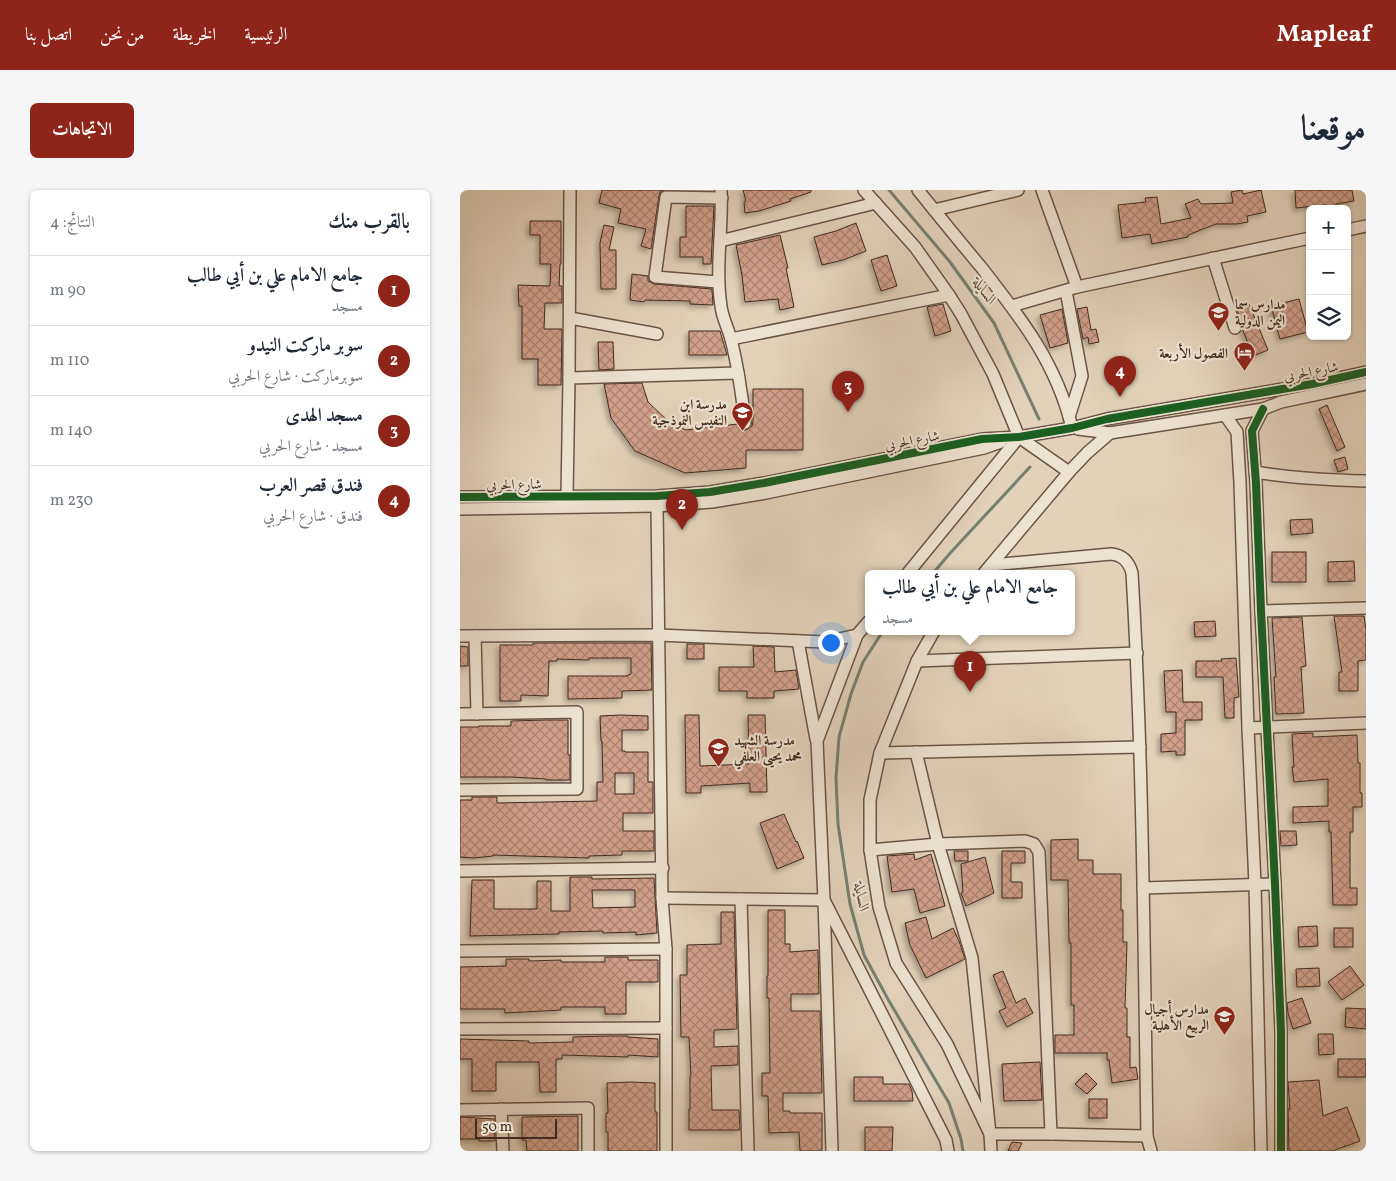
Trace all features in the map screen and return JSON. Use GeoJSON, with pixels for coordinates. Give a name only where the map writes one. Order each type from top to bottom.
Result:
{"type":"FeatureCollection","features":[{"type":"Feature","properties":{"kind":"street"},"geometry":{"type":"LineString","coordinates":[[567,496],[570,190]]}},
{"type":"Feature","properties":{"kind":"street"},"geometry":{"type":"LineString","coordinates":[[864,190],[915,247],[949,295],[987,360],[1003,394],[1019,437],[1069,472]]}},
{"type":"Feature","properties":{"kind":"street"},"geometry":{"type":"LineString","coordinates":[[918,190],[1012,306],[1040,348],[1062,393],[1070,423]]}},
{"type":"Feature","properties":{"kind":"street"},"geometry":{"type":"LineString","coordinates":[[934,210],[1018,190]]}},
{"type":"Feature","properties":{"kind":"street"},"geometry":{"type":"LineString","coordinates":[[1042,190],[1071,289],[1082,376],[1070,423]]}},
{"type":"Feature","properties":{"kind":"street"},"geometry":{"type":"LineString","coordinates":[[718,282],[655,277],[666,196],[721,194],[718,282],[721,308],[731,339],[742,392],[745,423]]}},
{"type":"Feature","properties":{"kind":"street"},"geometry":{"type":"LineString","coordinates":[[720,241],[876,202]]}},
{"type":"Feature","properties":{"kind":"street"},"geometry":{"type":"LineString","coordinates":[[1351,229],[1366,226]]}},
{"type":"Feature","properties":{"kind":"street"},"geometry":{"type":"LineString","coordinates":[[1012,306],[1071,289],[1306,239]]}},
{"type":"Feature","properties":{"kind":"street"},"geometry":{"type":"LineString","coordinates":[[1214,258],[1235,328]]}},
{"type":"Feature","properties":{"kind":"street"},"geometry":{"type":"LineString","coordinates":[[731,339],[949,295]]}},
{"type":"Feature","properties":{"kind":"street"},"geometry":{"type":"LineString","coordinates":[[570,318],[657,334]]}},
{"type":"Feature","properties":{"kind":"street","name":"شارع الحربي"},"geometry":{"type":"LineString","coordinates":[[460,508],[657,506],[712,502],[766,493],[984,448],[1070,423],[1107,419],[1312,384],[1366,372]]}},
{"type":"Feature","properties":{"kind":"street"},"geometry":{"type":"LineString","coordinates":[[569,378],[738,373]]}},
{"type":"Feature","properties":{"kind":"street","name":"شارع الحربي"},"geometry":{"type":"LineString","coordinates":[[1070,423],[1110,433],[1263,409],[1281,402],[1366,384]]}},
{"type":"Feature","properties":{"kind":"street"},"geometry":{"type":"LineString","coordinates":[[1263,409],[1252,431],[1281,1030],[1281,1151]]}},
{"type":"Feature","properties":{"kind":"street"},"geometry":{"type":"LineString","coordinates":[[1225,415],[1237,432],[1240,483],[1261,1151]]}},
{"type":"Feature","properties":{"kind":"street"},"geometry":{"type":"LineString","coordinates":[[1237,432],[1241,429],[1249,428],[1252,431]]}},
{"type":"Feature","properties":{"kind":"street"},"geometry":{"type":"LineString","coordinates":[[988,569],[1069,472],[1110,433]]}},
{"type":"Feature","properties":{"kind":"street"},"geometry":{"type":"LineString","coordinates":[[910,570],[1019,437]]}},
{"type":"Feature","properties":{"kind":"street","name":"شارع الحربي"},"geometry":{"type":"LineString","coordinates":[[460,497],[657,496],[710,492],[982,439],[1019,437]]}},
{"type":"Feature","properties":{"kind":"street"},"geometry":{"type":"LineString","coordinates":[[1255,472],[1314,479],[1366,481]]}},
{"type":"Feature","properties":{"kind":"street"},"geometry":{"type":"LineString","coordinates":[[657,506],[662,898],[666,949],[666,1151]]}},
{"type":"Feature","properties":{"kind":"street"},"geometry":{"type":"LineString","coordinates":[[988,569],[1116,554],[1126,560],[1132,573],[1140,747],[1147,1136],[1151,1151]]}},
{"type":"Feature","properties":{"kind":"street"},"geometry":{"type":"LineString","coordinates":[[1261,611],[1366,608]]}},
{"type":"Feature","properties":{"kind":"street"},"geometry":{"type":"LineString","coordinates":[[816,741],[857,635],[865,626]]}},
{"type":"Feature","properties":{"kind":"street"},"geometry":{"type":"LineString","coordinates":[[460,636],[658,635],[825,642],[857,635]]}},
{"type":"Feature","properties":{"kind":"street"},"geometry":{"type":"LineString","coordinates":[[932,635],[917,661],[880,753],[870,800],[870,850],[879,907],[896,963],[947,1044],[990,1134]]}},
{"type":"Feature","properties":{"kind":"street"},"geometry":{"type":"LineString","coordinates":[[475,636],[477,714]]}},
{"type":"Feature","properties":{"kind":"street"},"geometry":{"type":"LineString","coordinates":[[798,641],[816,741],[824,900],[832,1151]]}},
{"type":"Feature","properties":{"kind":"street"},"geometry":{"type":"LineString","coordinates":[[917,661],[1137,653]]}},
{"type":"Feature","properties":{"kind":"street"},"geometry":{"type":"LineString","coordinates":[[460,714],[577,712],[577,789],[460,790]]}},
{"type":"Feature","properties":{"kind":"street"},"geometry":{"type":"LineString","coordinates":[[1248,728],[1366,723]]}},
{"type":"Feature","properties":{"kind":"street"},"geometry":{"type":"LineString","coordinates":[[880,753],[1140,747]]}},
{"type":"Feature","properties":{"kind":"street"},"geometry":{"type":"LineString","coordinates":[[916,752],[938,844],[972,958],[991,1151]]}},
{"type":"Feature","properties":{"kind":"street"},"geometry":{"type":"LineString","coordinates":[[870,850],[938,844],[1025,841],[1034,844],[1039,852],[1051,1134]]}},
{"type":"Feature","properties":{"kind":"street"},"geometry":{"type":"LineString","coordinates":[[460,871],[663,868]]}},
{"type":"Feature","properties":{"kind":"street"},"geometry":{"type":"LineString","coordinates":[[1143,888],[1275,884]]}},
{"type":"Feature","properties":{"kind":"street"},"geometry":{"type":"LineString","coordinates":[[662,898],[824,900]]}},
{"type":"Feature","properties":{"kind":"street"},"geometry":{"type":"LineString","coordinates":[[741,899],[748,1151]]}},
{"type":"Feature","properties":{"kind":"street"},"geometry":{"type":"LineString","coordinates":[[824,900],[946,1140],[948,1151]]}},
{"type":"Feature","properties":{"kind":"street"},"geometry":{"type":"LineString","coordinates":[[460,950],[666,949]]}},
{"type":"Feature","properties":{"kind":"street"},"geometry":{"type":"LineString","coordinates":[[460,1030],[666,1028]]}},
{"type":"Feature","properties":{"kind":"street"},"geometry":{"type":"LineString","coordinates":[[460,1110],[588,1108],[588,1151]]}},
{"type":"Feature","properties":{"kind":"street"},"geometry":{"type":"LineString","coordinates":[[502,1109],[503,1151]]}},
{"type":"Feature","properties":{"kind":"street"},"geometry":{"type":"LineString","coordinates":[[990,1134],[1147,1136]]}},
{"type":"Feature","properties":{"kind":"building"},"geometry":{"type":"Polygon","coordinates":[[[602,190],[664,190],[660,192],[659,196],[651,249],[641,246],[646,229],[618,223],[621,209],[599,203],[602,190]]]}},
{"type":"Feature","properties":{"kind":"building"},"geometry":{"type":"Polygon","coordinates":[[[743,190],[811,190],[811,192],[790,199],[791,201],[759,211],[745,213],[744,202],[746,201],[743,190]]]}},
{"type":"Feature","properties":{"kind":"building"},"geometry":{"type":"Polygon","coordinates":[[[1242,190],[1243,194],[1261,190],[1266,212],[1247,216],[1248,222],[1216,224],[1188,235],[1188,237],[1152,244],[1150,234],[1122,238],[1118,205],[1146,202],[1145,198],[1157,197],[1161,224],[1191,218],[1185,204],[1198,199],[1201,204],[1233,203],[1231,192],[1242,190]]]}},
{"type":"Feature","properties":{"kind":"building"},"geometry":{"type":"Polygon","coordinates":[[[1295,190],[1352,190],[1354,201],[1336,205],[1306,205],[1306,207],[1296,208],[1295,190]]]}},
{"type":"Feature","properties":{"kind":"building"},"geometry":{"type":"Polygon","coordinates":[[[686,206],[714,206],[711,264],[703,264],[703,257],[680,257],[680,237],[686,237],[686,206]]]}},
{"type":"Feature","properties":{"kind":"building"},"geometry":{"type":"Polygon","coordinates":[[[530,221],[561,221],[559,286],[562,286],[562,303],[545,303],[544,329],[562,329],[561,385],[538,385],[538,359],[522,359],[522,306],[519,306],[518,285],[550,286],[551,264],[540,264],[540,235],[530,235],[530,221]]]}},
{"type":"Feature","properties":{"kind":"building"},"geometry":{"type":"Polygon","coordinates":[[[856,223],[866,251],[843,260],[822,265],[814,237],[856,223]]]}},
{"type":"Feature","properties":{"kind":"building"},"geometry":{"type":"Polygon","coordinates":[[[604,225],[614,227],[609,250],[616,250],[616,289],[601,289],[600,243],[604,225]]]}},
{"type":"Feature","properties":{"kind":"building"},"geometry":{"type":"Polygon","coordinates":[[[780,235],[788,268],[786,268],[794,307],[780,310],[778,299],[745,302],[736,245],[780,235]]]}},
{"type":"Feature","properties":{"kind":"building"},"geometry":{"type":"Polygon","coordinates":[[[887,255],[897,286],[881,291],[871,260],[887,255]]]}},
{"type":"Feature","properties":{"kind":"building"},"geometry":{"type":"Polygon","coordinates":[[[632,274],[648,276],[648,281],[654,284],[712,289],[713,305],[690,304],[690,301],[645,300],[644,302],[630,300],[632,274]]]}},
{"type":"Feature","properties":{"kind":"building"},"geometry":{"type":"Polygon","coordinates":[[[1299,299],[1306,325],[1306,332],[1280,339],[1271,306],[1299,299]]]}},
{"type":"Feature","properties":{"kind":"building"},"geometry":{"type":"Polygon","coordinates":[[[943,304],[951,331],[935,336],[927,307],[943,304]]]}},
{"type":"Feature","properties":{"kind":"building"},"geometry":{"type":"Polygon","coordinates":[[[1249,304],[1268,350],[1253,356],[1237,309],[1249,304]]]}},
{"type":"Feature","properties":{"kind":"building"},"geometry":{"type":"Polygon","coordinates":[[[1087,307],[1091,330],[1096,329],[1099,342],[1089,344],[1088,337],[1083,339],[1077,309],[1087,307]]]}},
{"type":"Feature","properties":{"kind":"building"},"geometry":{"type":"Polygon","coordinates":[[[1062,309],[1068,343],[1050,348],[1040,315],[1062,309]]]}},
{"type":"Feature","properties":{"kind":"building"},"geometry":{"type":"Polygon","coordinates":[[[689,331],[720,331],[727,355],[689,355],[689,331]]]}},
{"type":"Feature","properties":{"kind":"building"},"geometry":{"type":"Polygon","coordinates":[[[598,342],[613,342],[614,369],[599,370],[598,342]]]}},
{"type":"Feature","properties":{"kind":"building"},"geometry":{"type":"Polygon","coordinates":[[[642,383],[648,402],[670,423],[686,430],[738,424],[742,430],[746,430],[752,426],[753,422],[753,389],[803,389],[803,450],[746,450],[746,468],[685,473],[635,451],[611,418],[604,384],[642,383]]]}},
{"type":"Feature","properties":{"kind":"building"},"geometry":{"type":"Polygon","coordinates":[[[1327,405],[1345,447],[1337,451],[1319,409],[1327,405]]]}},
{"type":"Feature","properties":{"kind":"building"},"geometry":{"type":"Polygon","coordinates":[[[1345,457],[1348,469],[1338,472],[1334,460],[1345,457]]]}},
{"type":"Feature","properties":{"kind":"building"},"geometry":{"type":"Polygon","coordinates":[[[1312,519],[1313,533],[1291,535],[1290,520],[1312,519]]]}},
{"type":"Feature","properties":{"kind":"building"},"geometry":{"type":"Polygon","coordinates":[[[1272,552],[1306,552],[1306,582],[1272,582],[1272,552]]]}},
{"type":"Feature","properties":{"kind":"building"},"geometry":{"type":"Polygon","coordinates":[[[1354,561],[1355,581],[1328,582],[1328,562],[1354,561]]]}},
{"type":"Feature","properties":{"kind":"building"},"geometry":{"type":"Polygon","coordinates":[[[1334,616],[1364,616],[1366,660],[1358,661],[1358,691],[1339,691],[1339,672],[1342,672],[1334,616]]]}},
{"type":"Feature","properties":{"kind":"building"},"geometry":{"type":"Polygon","coordinates":[[[1302,617],[1306,666],[1301,667],[1304,713],[1276,714],[1274,677],[1276,677],[1272,618],[1302,617]]]}},
{"type":"Feature","properties":{"kind":"building"},"geometry":{"type":"Polygon","coordinates":[[[1215,621],[1216,636],[1195,637],[1194,622],[1215,621]]]}},
{"type":"Feature","properties":{"kind":"building"},"geometry":{"type":"Polygon","coordinates":[[[533,643],[651,643],[652,690],[622,691],[622,698],[568,699],[568,676],[628,676],[631,674],[631,658],[557,659],[557,661],[549,661],[548,696],[521,695],[521,701],[500,701],[500,645],[533,645],[533,643]]]}},
{"type":"Feature","properties":{"kind":"building"},"geometry":{"type":"Polygon","coordinates":[[[687,644],[704,644],[704,659],[687,659],[687,644]]]}},
{"type":"Feature","properties":{"kind":"building"},"geometry":{"type":"Polygon","coordinates":[[[460,646],[468,647],[468,666],[460,666],[460,646]]]}},
{"type":"Feature","properties":{"kind":"building"},"geometry":{"type":"Polygon","coordinates":[[[753,646],[774,647],[775,672],[796,670],[799,689],[774,691],[774,698],[747,698],[747,691],[719,691],[719,667],[754,667],[753,646]]]}},
{"type":"Feature","properties":{"kind":"building"},"geometry":{"type":"Polygon","coordinates":[[[1236,658],[1239,697],[1234,698],[1234,718],[1225,718],[1223,677],[1196,677],[1196,661],[1222,661],[1221,659],[1236,658]]]}},
{"type":"Feature","properties":{"kind":"building"},"geometry":{"type":"Polygon","coordinates":[[[1182,670],[1183,702],[1202,702],[1202,720],[1185,720],[1185,755],[1176,755],[1176,751],[1161,752],[1161,734],[1176,733],[1176,712],[1166,712],[1164,671],[1182,670]]]}},
{"type":"Feature","properties":{"kind":"building"},"geometry":{"type":"Polygon","coordinates":[[[685,715],[699,715],[700,766],[749,764],[748,715],[765,715],[767,792],[750,792],[750,783],[701,786],[701,793],[686,793],[685,715]]]}},
{"type":"Feature","properties":{"kind":"building"},"geometry":{"type":"Polygon","coordinates":[[[600,716],[648,716],[648,730],[622,730],[622,751],[648,752],[648,782],[653,782],[653,813],[623,813],[623,831],[654,831],[654,851],[622,851],[622,855],[589,856],[589,858],[493,855],[473,858],[460,857],[460,800],[472,800],[472,797],[497,797],[497,803],[597,801],[597,782],[603,782],[600,716]],[[615,773],[615,794],[634,794],[634,773],[615,773]]]}},
{"type":"Feature","properties":{"kind":"building"},"geometry":{"type":"Polygon","coordinates":[[[568,720],[570,780],[460,777],[460,727],[511,726],[511,721],[568,720]]]}},
{"type":"Feature","properties":{"kind":"building"},"geometry":{"type":"Polygon","coordinates":[[[1313,733],[1313,737],[1357,735],[1362,807],[1353,807],[1353,832],[1350,832],[1350,888],[1357,888],[1357,905],[1333,905],[1329,821],[1293,823],[1293,807],[1328,806],[1328,779],[1294,782],[1292,734],[1313,733]]]}},
{"type":"Feature","properties":{"kind":"building"},"geometry":{"type":"Polygon","coordinates":[[[784,814],[804,858],[777,869],[760,823],[784,814]]]}},
{"type":"Feature","properties":{"kind":"building"},"geometry":{"type":"Polygon","coordinates":[[[1280,831],[1296,831],[1297,845],[1281,846],[1280,831]]]}},
{"type":"Feature","properties":{"kind":"building"},"geometry":{"type":"Polygon","coordinates":[[[1078,839],[1078,860],[1093,860],[1093,874],[1121,874],[1123,942],[1127,942],[1125,1008],[1127,1008],[1127,1037],[1130,1037],[1130,1068],[1136,1067],[1138,1079],[1112,1083],[1107,1053],[1055,1053],[1055,1035],[1074,1035],[1074,1005],[1071,1005],[1068,880],[1051,880],[1051,840],[1078,839]]]}},
{"type":"Feature","properties":{"kind":"building"},"geometry":{"type":"Polygon","coordinates":[[[954,851],[968,851],[968,861],[955,861],[954,851]]]}},
{"type":"Feature","properties":{"kind":"building"},"geometry":{"type":"Polygon","coordinates":[[[1002,851],[1025,851],[1025,863],[1011,863],[1011,882],[1022,882],[1022,898],[1002,898],[1002,851]]]}},
{"type":"Feature","properties":{"kind":"building"},"geometry":{"type":"Polygon","coordinates":[[[914,854],[915,860],[931,854],[945,906],[920,913],[914,889],[892,892],[887,856],[914,854]]]}},
{"type":"Feature","properties":{"kind":"building"},"geometry":{"type":"Polygon","coordinates":[[[985,857],[994,893],[966,906],[961,893],[963,892],[961,864],[985,857]]]}},
{"type":"Feature","properties":{"kind":"building"},"geometry":{"type":"Polygon","coordinates":[[[570,877],[592,877],[592,879],[654,878],[657,933],[636,935],[636,932],[603,933],[603,931],[470,936],[472,880],[494,880],[494,909],[537,909],[537,881],[551,881],[551,911],[570,911],[570,877]],[[592,890],[593,908],[635,907],[635,890],[592,890]]]}},
{"type":"Feature","properties":{"kind":"building"},"geometry":{"type":"Polygon","coordinates":[[[768,910],[785,910],[785,944],[790,944],[790,952],[818,950],[819,994],[791,994],[791,1011],[820,1011],[822,1093],[783,1093],[783,1111],[790,1111],[790,1113],[822,1113],[822,1151],[800,1151],[799,1132],[769,1133],[768,1096],[762,1096],[762,1073],[770,1073],[769,998],[767,998],[768,910]]]}},
{"type":"Feature","properties":{"kind":"building"},"geometry":{"type":"Polygon","coordinates":[[[721,912],[734,912],[737,1029],[714,1030],[714,1047],[738,1046],[738,1065],[711,1066],[712,1110],[739,1110],[740,1130],[689,1130],[691,1076],[689,1037],[681,1037],[680,975],[687,975],[687,945],[721,944],[721,912]]]}},
{"type":"Feature","properties":{"kind":"building"},"geometry":{"type":"Polygon","coordinates":[[[926,917],[932,939],[953,928],[965,959],[926,978],[910,945],[905,923],[926,917]]]}},
{"type":"Feature","properties":{"kind":"building"},"geometry":{"type":"Polygon","coordinates":[[[1317,926],[1318,946],[1299,947],[1298,927],[1317,926]]]}},
{"type":"Feature","properties":{"kind":"building"},"geometry":{"type":"Polygon","coordinates":[[[1334,928],[1353,928],[1353,947],[1334,947],[1334,928]]]}},
{"type":"Feature","properties":{"kind":"building"},"geometry":{"type":"Polygon","coordinates":[[[605,957],[628,957],[628,960],[658,960],[658,982],[626,982],[626,1014],[605,1014],[605,1007],[561,1007],[561,1010],[505,1013],[505,1009],[460,1009],[460,967],[506,966],[506,959],[605,962],[605,957]]]}},
{"type":"Feature","properties":{"kind":"building"},"geometry":{"type":"Polygon","coordinates":[[[1350,966],[1364,985],[1342,1000],[1328,982],[1350,966]]]}},
{"type":"Feature","properties":{"kind":"building"},"geometry":{"type":"Polygon","coordinates":[[[1319,968],[1320,986],[1297,987],[1296,969],[1319,968]]]}},
{"type":"Feature","properties":{"kind":"building"},"geometry":{"type":"Polygon","coordinates":[[[1003,971],[1016,1003],[1025,998],[1033,1013],[1007,1027],[999,1011],[1006,1008],[993,975],[1003,971]]]}},
{"type":"Feature","properties":{"kind":"building"},"geometry":{"type":"Polygon","coordinates":[[[1302,998],[1311,1023],[1293,1029],[1287,1003],[1302,998]]]}},
{"type":"Feature","properties":{"kind":"building"},"geometry":{"type":"Polygon","coordinates":[[[1346,1008],[1366,1009],[1366,1029],[1345,1027],[1346,1008]]]}},
{"type":"Feature","properties":{"kind":"building"},"geometry":{"type":"Polygon","coordinates":[[[1318,1034],[1333,1034],[1334,1054],[1319,1055],[1318,1034]]]}},
{"type":"Feature","properties":{"kind":"building"},"geometry":{"type":"Polygon","coordinates":[[[607,1036],[658,1039],[658,1057],[562,1055],[562,1059],[556,1059],[556,1092],[540,1092],[539,1062],[496,1062],[496,1091],[472,1091],[472,1059],[460,1059],[460,1039],[529,1041],[529,1043],[573,1042],[573,1037],[607,1036]]]}},
{"type":"Feature","properties":{"kind":"building"},"geometry":{"type":"Polygon","coordinates":[[[1338,1059],[1366,1059],[1366,1077],[1338,1077],[1338,1059]]]}},
{"type":"Feature","properties":{"kind":"building"},"geometry":{"type":"Polygon","coordinates":[[[1040,1062],[1042,1100],[1004,1101],[1002,1064],[1040,1062]]]}},
{"type":"Feature","properties":{"kind":"building"},"geometry":{"type":"Polygon","coordinates":[[[1086,1073],[1097,1084],[1087,1094],[1075,1084],[1086,1073]]]}},
{"type":"Feature","properties":{"kind":"building"},"geometry":{"type":"Polygon","coordinates":[[[854,1077],[883,1077],[883,1084],[909,1084],[913,1101],[854,1101],[854,1077]]]}},
{"type":"Feature","properties":{"kind":"building"},"geometry":{"type":"Polygon","coordinates":[[[1319,1080],[1323,1116],[1347,1107],[1360,1141],[1332,1151],[1289,1151],[1288,1109],[1290,1109],[1288,1082],[1319,1080]]]}},
{"type":"Feature","properties":{"kind":"building"},"geometry":{"type":"Polygon","coordinates":[[[607,1083],[655,1083],[657,1151],[608,1151],[608,1132],[606,1132],[606,1113],[608,1113],[607,1083]]]}},
{"type":"Feature","properties":{"kind":"building"},"geometry":{"type":"Polygon","coordinates":[[[1089,1099],[1107,1099],[1107,1118],[1089,1118],[1089,1099]]]}},
{"type":"Feature","properties":{"kind":"building"},"geometry":{"type":"Polygon","coordinates":[[[578,1116],[578,1151],[527,1151],[526,1140],[522,1140],[522,1117],[578,1116]]]}},
{"type":"Feature","properties":{"kind":"building"},"geometry":{"type":"Polygon","coordinates":[[[460,1117],[494,1119],[495,1141],[460,1139],[460,1117]]]}},
{"type":"Feature","properties":{"kind":"building"},"geometry":{"type":"Polygon","coordinates":[[[865,1127],[893,1127],[892,1151],[865,1151],[865,1127]]]}},
{"type":"Feature","properties":{"kind":"building"},"geometry":{"type":"Polygon","coordinates":[[[1012,1142],[1022,1143],[1018,1151],[1008,1151],[1012,1142]]]}},
{"type":"Feature","properties":{"kind":"waterway","name":"السايلة"},"geometry":{"type":"LineString","coordinates":[[889,190],[950,262],[994,323],[1039,419]]}},
{"type":"Feature","properties":{"kind":"waterway","name":"السايلة"},"geometry":{"type":"LineString","coordinates":[[936,570],[1030,467]]}},
{"type":"Feature","properties":{"kind":"waterway","name":"السايلة"},"geometry":{"type":"LineString","coordinates":[[880,635],[863,662],[851,694],[839,737],[836,778],[838,824],[850,904],[864,955],[949,1103],[963,1151]]}},
{"type":"Feature","properties":{"kind":"cycle path"},"geometry":{"type":"LineString","coordinates":[[460,497],[657,496],[710,492],[982,439],[1019,437],[1072,428],[1107,419],[1312,384],[1366,372]]}},
{"type":"Feature","properties":{"kind":"cycle path"},"geometry":{"type":"LineString","coordinates":[[1263,409],[1252,431],[1281,1031],[1281,1151]]}},
{"type":"Feature","properties":{"kind":"place","name":"مدارس سما اليمن الدولية"},"geometry":{"type":"Point","coordinates":[1219,331]}},
{"type":"Feature","properties":{"kind":"place","name":"الفصول الأربعة"},"geometry":{"type":"Point","coordinates":[1244,372]}},
{"type":"Feature","properties":{"kind":"place","name":"فندق قصر العرب"},"geometry":{"type":"Point","coordinates":[1120,397]}},
{"type":"Feature","properties":{"kind":"place","name":"مسجد الهدى"},"geometry":{"type":"Point","coordinates":[848,412]}},
{"type":"Feature","properties":{"kind":"place","name":"مدرسة ابن النفيس النموذجية"},"geometry":{"type":"Point","coordinates":[743,431]}},
{"type":"Feature","properties":{"kind":"place","name":"سوبر ماركت النيدو"},"geometry":{"type":"Point","coordinates":[682,530]}},
{"type":"Feature","properties":{"kind":"place","name":"جامع الامام علي بن أيي طالب"},"geometry":{"type":"Point","coordinates":[970,692]}},
{"type":"Feature","properties":{"kind":"place","name":"مدرسة الشهيد محمد يحيى العلفي"},"geometry":{"type":"Point","coordinates":[718,767]}},
{"type":"Feature","properties":{"kind":"place","name":"مدارس أجيال الربيع الأهلية"},"geometry":{"type":"Point","coordinates":[1225,1036]}}]}
